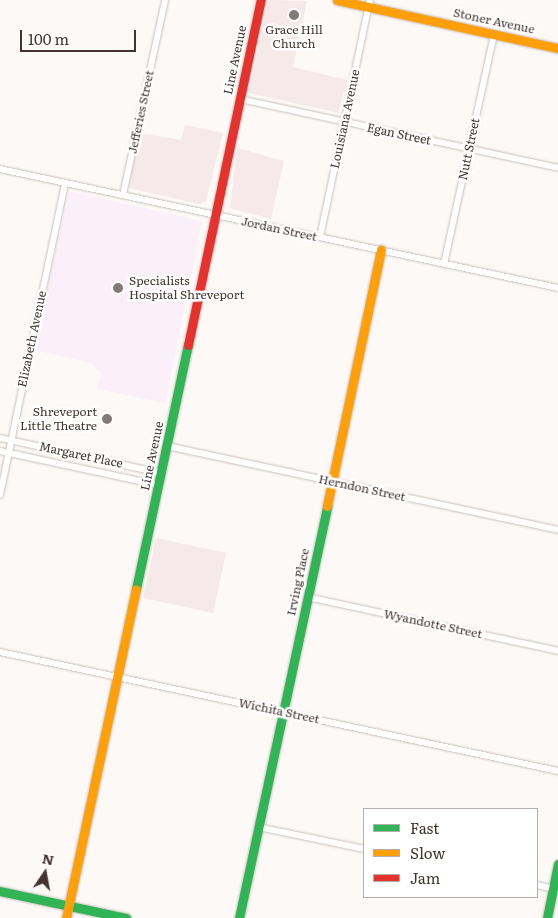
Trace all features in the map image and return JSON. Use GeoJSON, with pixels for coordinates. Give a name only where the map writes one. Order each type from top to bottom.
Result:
{"type":"FeatureCollection","features":[{"type":"Feature","properties":{"kind":"street","name":"Jefferies Street"},"geometry":{"type":"LineString","coordinates":[[123,195],[165,0]]}},
{"type":"Feature","properties":{"kind":"street","name":"Line Avenue"},"geometry":{"type":"LineString","coordinates":[[66,918],[261,0]]}},
{"type":"Feature","properties":{"kind":"street","name":"Stoner Avenue"},"geometry":{"type":"LineString","coordinates":[[338,0],[369,4],[558,48]]}},
{"type":"Feature","properties":{"kind":"street","name":"Louisiana Avenue"},"geometry":{"type":"LineString","coordinates":[[320,237],[369,4]]}},
{"type":"Feature","properties":{"kind":"street","name":"Nutt Street"},"geometry":{"type":"LineString","coordinates":[[444,264],[494,34]]}},
{"type":"Feature","properties":{"kind":"street","name":"Egan Street"},"geometry":{"type":"LineString","coordinates":[[240,99],[558,168]]}},
{"type":"Feature","properties":{"kind":"street","name":"Jordan Street"},"geometry":{"type":"LineString","coordinates":[[0,169],[558,288]]}},
{"type":"Feature","properties":{"kind":"street","name":"Elizabeth Avenue"},"geometry":{"type":"LineString","coordinates":[[0,495],[65,183]]}},
{"type":"Feature","properties":{"kind":"street","name":"Irving Place"},"geometry":{"type":"LineString","coordinates":[[239,918],[381,250]]}},
{"type":"Feature","properties":{"kind":"street","name":"Margaret Place"},"geometry":{"type":"LineString","coordinates":[[0,438],[161,473]]}},
{"type":"Feature","properties":{"kind":"street","name":"Herndon Street"},"geometry":{"type":"LineString","coordinates":[[167,446],[558,530]]}},
{"type":"Feature","properties":{"kind":"street","name":"Margaret Place"},"geometry":{"type":"LineString","coordinates":[[0,451],[158,485]]}},
{"type":"Feature","properties":{"kind":"street","name":"Wyandotte Street"},"geometry":{"type":"LineString","coordinates":[[307,597],[558,651]]}},
{"type":"Feature","properties":{"kind":"street","name":"Wichita Street"},"geometry":{"type":"LineString","coordinates":[[0,652],[558,771]]}},
{"type":"Feature","properties":{"kind":"street"},"geometry":{"type":"LineString","coordinates":[[258,826],[363,849]]}},
{"type":"Feature","properties":{"kind":"street"},"geometry":{"type":"LineString","coordinates":[[547,918],[555,889],[558,864]]}},
{"type":"Feature","properties":{"kind":"street"},"geometry":{"type":"LineString","coordinates":[[538,886],[555,889]]}},
{"type":"Feature","properties":{"kind":"street"},"geometry":{"type":"LineString","coordinates":[[0,891],[126,918]]}},
{"type":"Feature","properties":{"kind":"shaded area"},"geometry":{"type":"Polygon","coordinates":[[[268,0],[307,1],[293,67],[347,80],[338,113],[249,93],[268,0]]]}},
{"type":"Feature","properties":{"kind":"shaded area"},"geometry":{"type":"Polygon","coordinates":[[[185,125],[223,133],[206,201],[199,204],[129,188],[139,133],[181,140],[185,125]]]}},
{"type":"Feature","properties":{"kind":"shaded area"},"geometry":{"type":"Polygon","coordinates":[[[237,148],[284,161],[271,219],[230,208],[237,148]]]}},
{"type":"Feature","properties":{"kind":"shaded area","name":"Specialists Hospital Shreveport"},"geometry":{"type":"Polygon","coordinates":[[[69,191],[202,221],[165,403],[97,389],[101,373],[91,363],[34,350],[69,191]]]}},
{"type":"Feature","properties":{"kind":"shaded area"},"geometry":{"type":"Polygon","coordinates":[[[156,538],[226,553],[213,613],[143,598],[156,538]]]}},
{"type":"Feature","properties":{"kind":"traffic: fast"},"geometry":{"type":"LineString","coordinates":[[136,589],[188,345]]}},
{"type":"Feature","properties":{"kind":"traffic: fast"},"geometry":{"type":"LineString","coordinates":[[239,918],[327,506]]}},
{"type":"Feature","properties":{"kind":"traffic: fast"},"geometry":{"type":"LineString","coordinates":[[547,918],[558,864]]}},
{"type":"Feature","properties":{"kind":"traffic: fast"},"geometry":{"type":"LineString","coordinates":[[0,891],[126,918]]}},
{"type":"Feature","properties":{"kind":"traffic: slow"},"geometry":{"type":"LineString","coordinates":[[337,0],[558,48]]}},
{"type":"Feature","properties":{"kind":"traffic: slow"},"geometry":{"type":"LineString","coordinates":[[327,506],[381,250]]}},
{"type":"Feature","properties":{"kind":"traffic: slow"},"geometry":{"type":"LineString","coordinates":[[66,918],[136,589]]}},
{"type":"Feature","properties":{"kind":"traffic: jam"},"geometry":{"type":"LineString","coordinates":[[188,345],[261,0]]}},
{"type":"Feature","properties":{"kind":"place","name":"Grace Hill Church"},"geometry":{"type":"Point","coordinates":[294,15]}},
{"type":"Feature","properties":{"kind":"place","name":"Specialists Hospital Shreveport"},"geometry":{"type":"Point","coordinates":[118,288]}},
{"type":"Feature","properties":{"kind":"place","name":"Shreveport Little Theatre"},"geometry":{"type":"Point","coordinates":[107,419]}}]}
